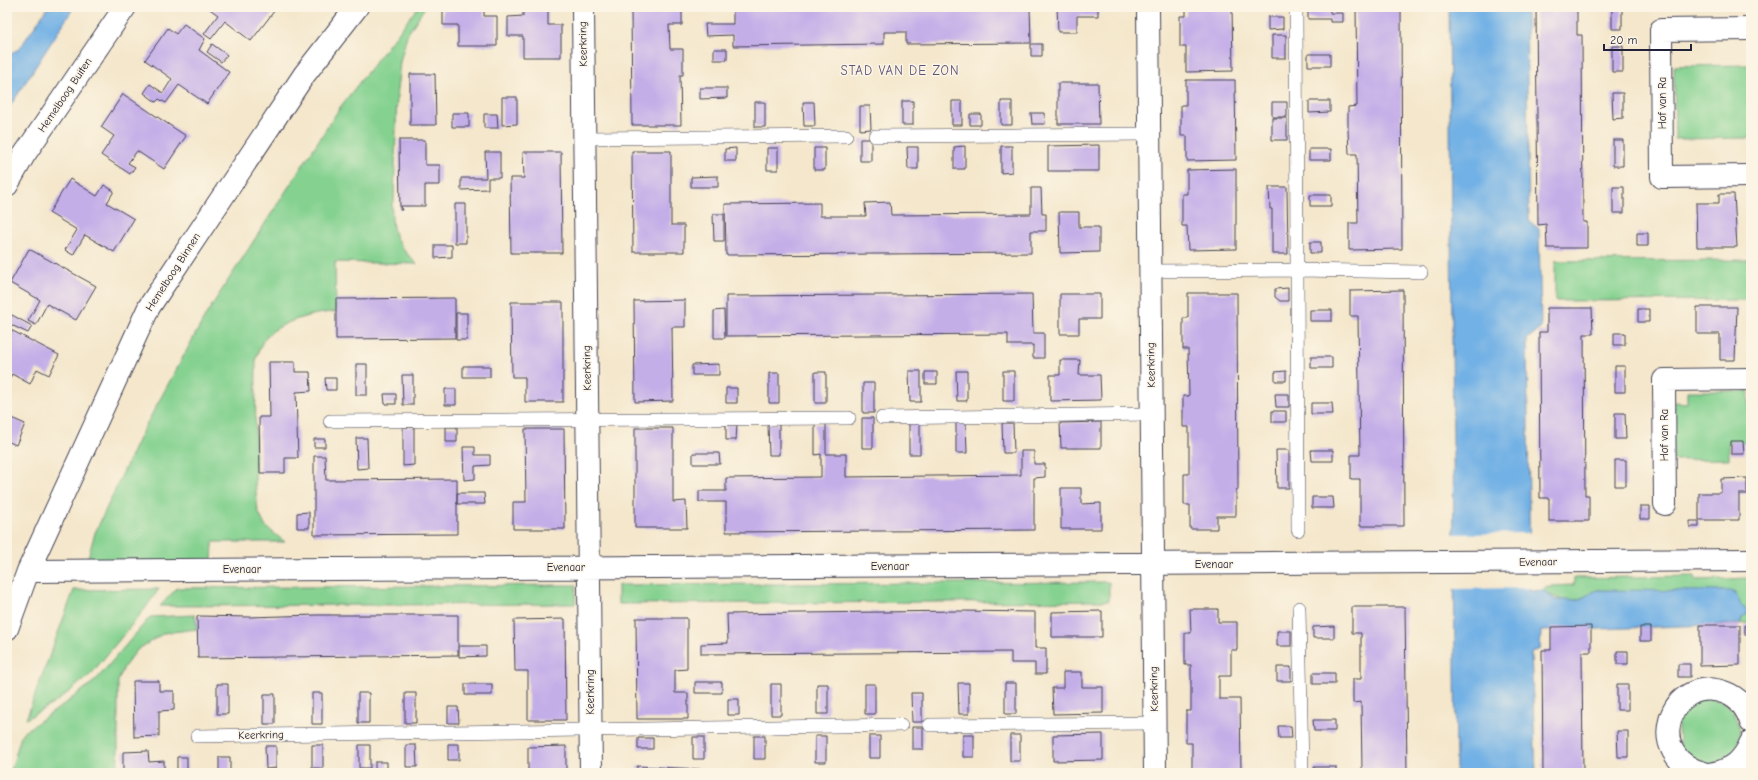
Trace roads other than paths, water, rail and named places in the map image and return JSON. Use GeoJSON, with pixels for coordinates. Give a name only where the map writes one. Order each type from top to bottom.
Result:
{"type":"FeatureCollection","features":[{"type":"Feature","properties":{"kind":"street","name":"Hemelboog Buiten"},"geometry":{"type":"LineString","coordinates":[[7,185],[24,155],[125,7]]}},
{"type":"Feature","properties":{"kind":"street","name":"Hemelboog Binnen"},"geometry":{"type":"LineString","coordinates":[[7,629],[28,571],[149,307],[304,75],[357,7]]}},
{"type":"Feature","properties":{"kind":"street","name":"Keerkring"},"geometry":{"type":"LineString","coordinates":[[583,7],[591,773]]}},
{"type":"Feature","properties":{"kind":"street","name":"Keerkring"},"geometry":{"type":"LineString","coordinates":[[1148,7],[1155,773]]}},
{"type":"Feature","properties":{"kind":"street","name":"Hof van Ra"},"geometry":{"type":"LineString","coordinates":[[1751,29],[1662,30],[1662,177],[1751,176]]}},
{"type":"Feature","properties":{"kind":"street","name":"Hof van Ra"},"geometry":{"type":"LineString","coordinates":[[1665,504],[1664,380],[1751,379]]}},
{"type":"Feature","properties":{"kind":"street","name":"Evenaar"},"geometry":{"type":"LineString","coordinates":[[28,571],[1751,560]]}},
{"type":"Feature","properties":{"kind":"street"},"geometry":{"type":"LineString","coordinates":[[1704,773],[1694,770],[1681,763],[1672,751],[1668,737],[1668,723],[1674,709],[1682,699],[1694,692],[1706,689],[1720,690],[1732,695],[1742,704],[1749,715],[1751,722]]}},
{"type":"Feature","properties":{"kind":"street"},"geometry":{"type":"LineString","coordinates":[[1714,773],[1722,772],[1735,766],[1746,755],[1751,742]]}},
{"type":"Feature","properties":{"kind":"lane"},"geometry":{"type":"LineString","coordinates":[[1296,7],[1298,530]]}},
{"type":"Feature","properties":{"kind":"lane"},"geometry":{"type":"LineString","coordinates":[[875,136],[1149,134]]}},
{"type":"Feature","properties":{"kind":"lane"},"geometry":{"type":"LineString","coordinates":[[584,138],[846,136]]}},
{"type":"Feature","properties":{"kind":"lane"},"geometry":{"type":"LineString","coordinates":[[1150,271],[1297,270],[1420,272]]}},
{"type":"Feature","properties":{"kind":"lane"},"geometry":{"type":"LineString","coordinates":[[882,418],[1152,414]]}},
{"type":"Feature","properties":{"kind":"lane"},"geometry":{"type":"LineString","coordinates":[[330,421],[849,418]]}},
{"type":"Feature","properties":{"kind":"lane"},"geometry":{"type":"LineString","coordinates":[[1299,608],[1302,773]]}},
{"type":"Feature","properties":{"kind":"lane","name":"Keerkring"},"geometry":{"type":"LineString","coordinates":[[930,725],[1155,723]]}},
{"type":"Feature","properties":{"kind":"lane","name":"Keerkring"},"geometry":{"type":"LineString","coordinates":[[197,736],[901,725]]}},
{"type":"Feature","properties":{"kind":"water"},"geometry":{"type":"Polygon","coordinates":[[[48,7],[74,7],[7,111],[7,55],[19,49],[48,7]]]}},
{"type":"Feature","properties":{"kind":"water"},"geometry":{"type":"Polygon","coordinates":[[[1449,7],[1526,7],[1529,221],[1539,229],[1541,328],[1527,339],[1530,591],[1543,590],[1556,600],[1578,600],[1597,590],[1730,591],[1735,593],[1741,605],[1747,610],[1747,614],[1742,618],[1740,624],[1541,631],[1540,649],[1531,652],[1536,773],[1456,773],[1449,7]]]}},
{"type":"Feature","properties":{"kind":"district","name":"STAD VAN DE ZON"},"geometry":{"type":"Point","coordinates":[900,70]}}]}
